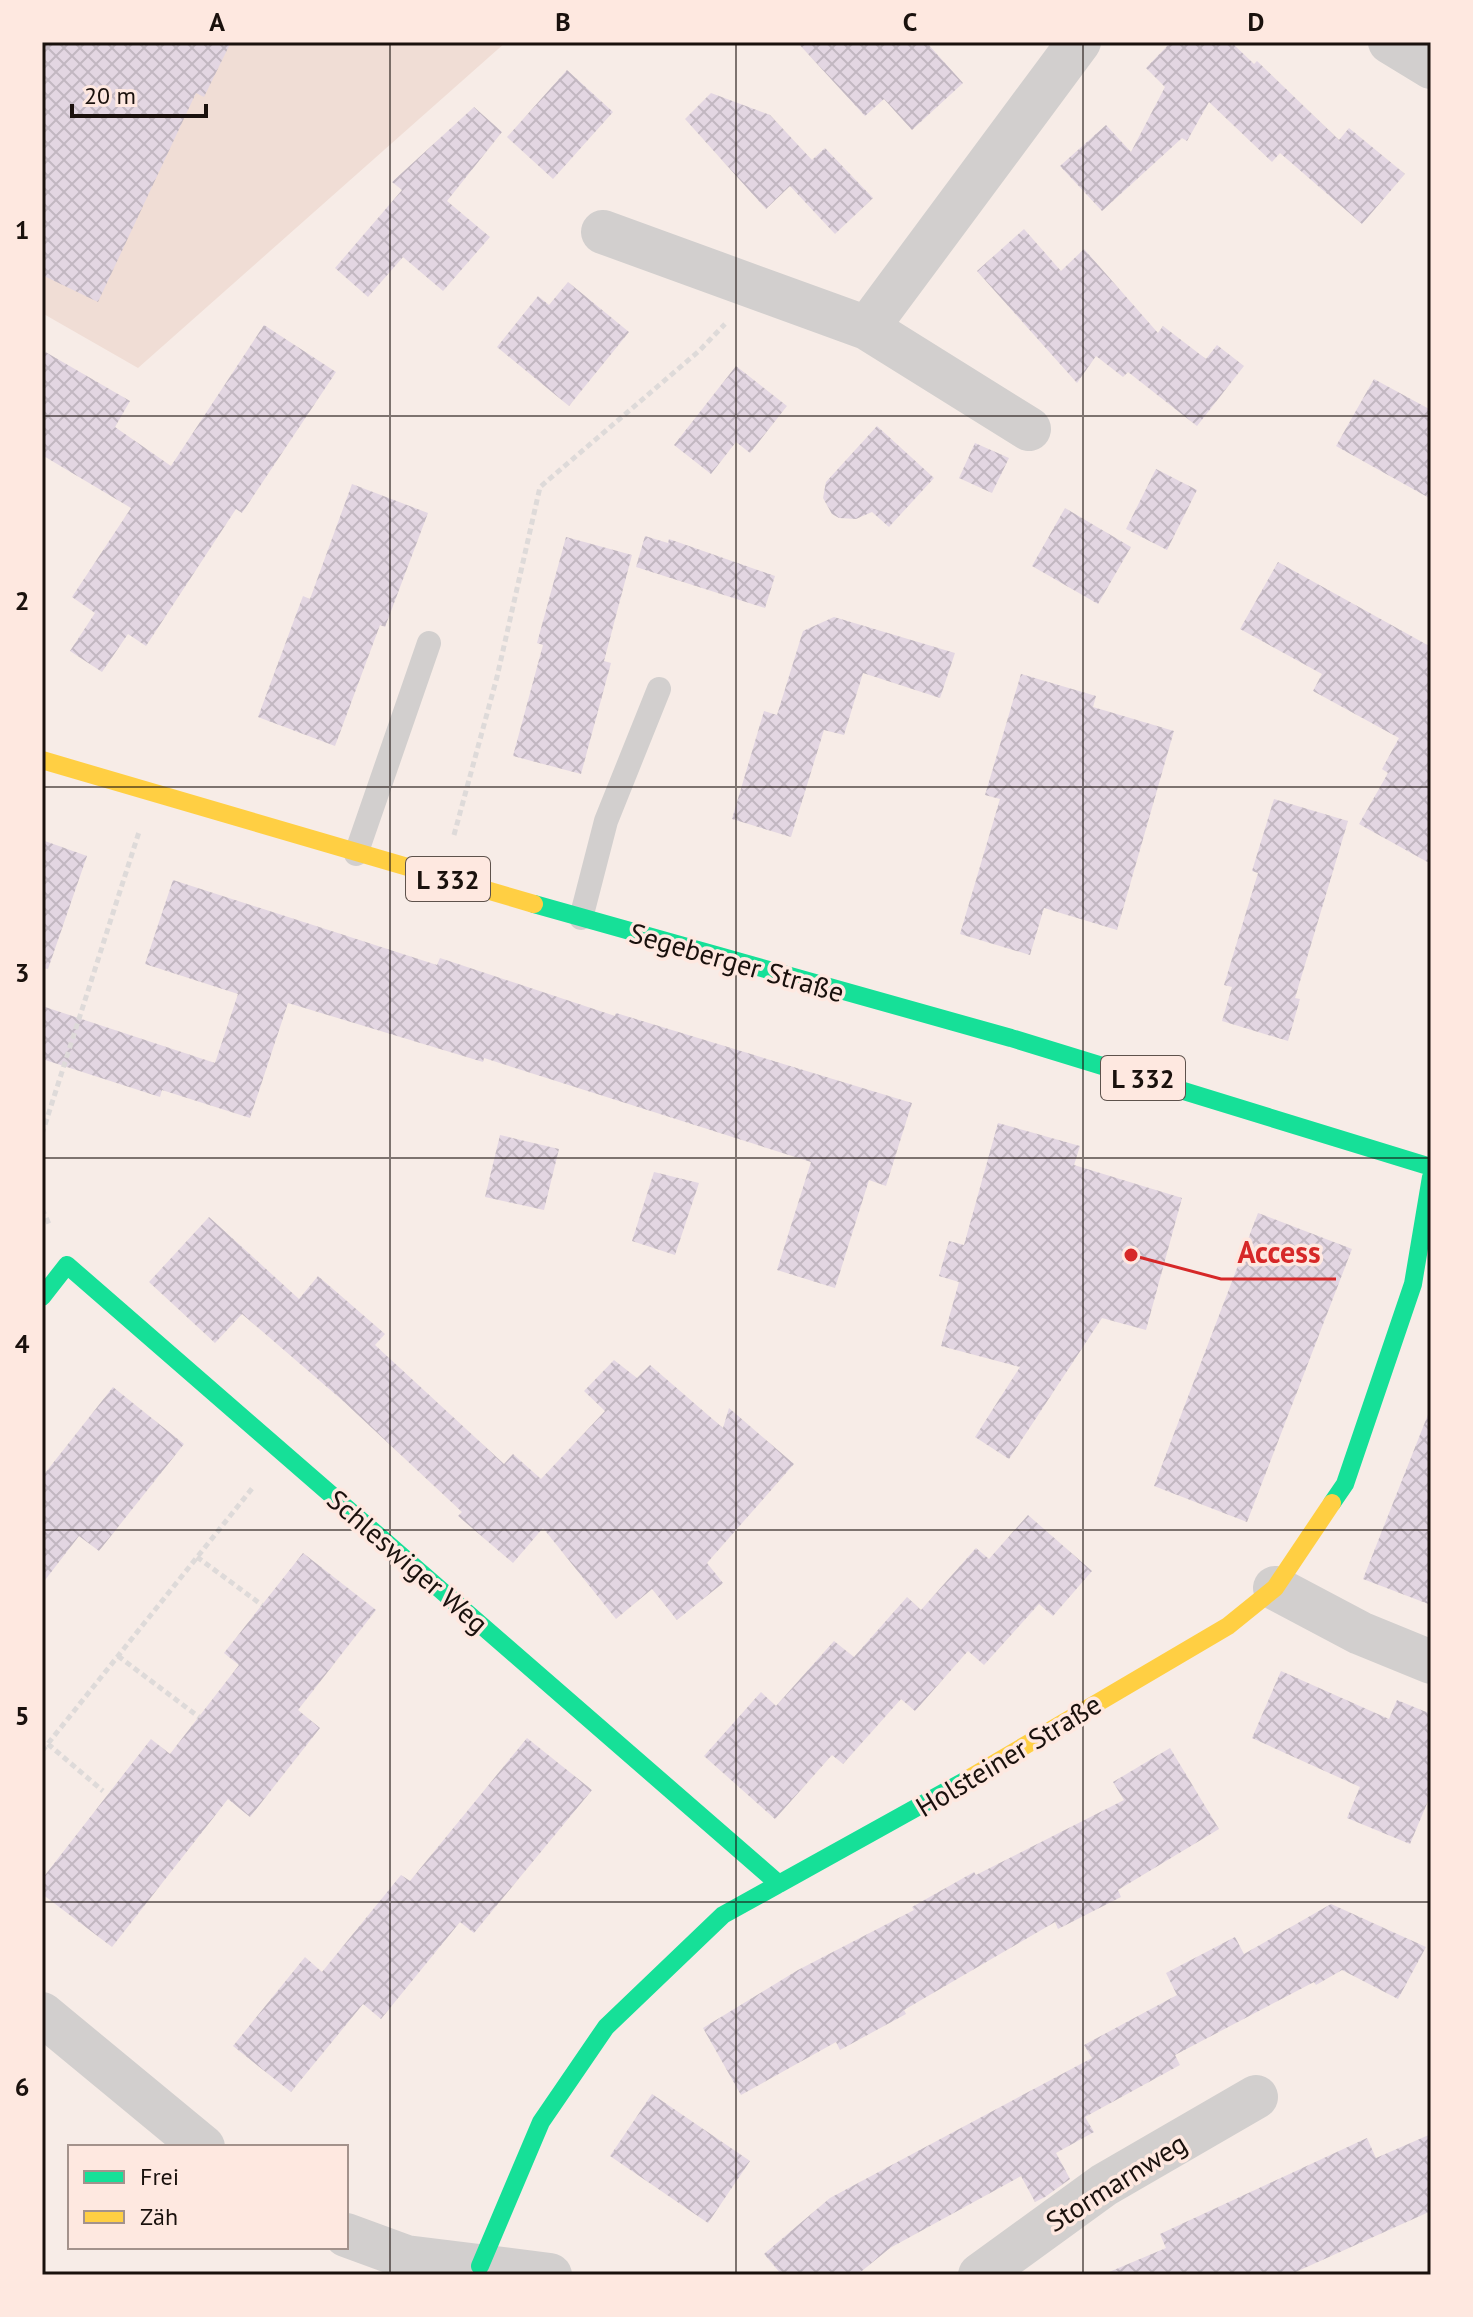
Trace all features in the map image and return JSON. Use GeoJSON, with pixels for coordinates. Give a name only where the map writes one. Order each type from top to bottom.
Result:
{"type":"FeatureCollection","features":[{"type":"Feature","properties":{"kind":"street"},"geometry":{"type":"LineString","coordinates":[[867,328],[1079,42]]}},
{"type":"Feature","properties":{"kind":"street"},"geometry":{"type":"LineString","coordinates":[[1390,42],[1431,67]]}},
{"type":"Feature","properties":{"kind":"street"},"geometry":{"type":"LineString","coordinates":[[603,232],[867,328],[1029,429]]}},
{"type":"Feature","properties":{"kind":"street","name":"Segeberger Straße"},"geometry":{"type":"LineString","coordinates":[[42,760],[356,854],[1011,1038],[1431,1167]]}},
{"type":"Feature","properties":{"kind":"street","name":"Holsteiner Straße"},"geometry":{"type":"LineString","coordinates":[[480,2266],[541,2122],[606,2027],[723,1915],[904,1817],[1228,1626],[1275,1588],[1345,1484],[1413,1284],[1431,1177]]}},
{"type":"Feature","properties":{"kind":"street","name":"Schleswiger Weg"},"geometry":{"type":"LineString","coordinates":[[42,1297],[67,1265],[779,1884]]}},
{"type":"Feature","properties":{"kind":"street"},"geometry":{"type":"LineString","coordinates":[[1275,1588],[1360,1633],[1431,1662]]}},
{"type":"Feature","properties":{"kind":"street"},"geometry":{"type":"LineString","coordinates":[[42,2014],[201,2145]]}},
{"type":"Feature","properties":{"kind":"street","name":"Stormarnweg"},"geometry":{"type":"LineString","coordinates":[[980,2275],[1104,2185],[1256,2097]]}},
{"type":"Feature","properties":{"kind":"street"},"geometry":{"type":"LineString","coordinates":[[348,2236],[406,2257],[550,2275]]}},
{"type":"Feature","properties":{"kind":"lane"},"geometry":{"type":"LineString","coordinates":[[356,854],[429,643]]}},
{"type":"Feature","properties":{"kind":"lane"},"geometry":{"type":"LineString","coordinates":[[581,918],[606,821],[659,689]]}},
{"type":"Feature","properties":{"kind":"path"},"geometry":{"type":"LineString","coordinates":[[443,877],[497,677],[540,487],[699,351],[759,288]]}},
{"type":"Feature","properties":{"kind":"path"},"geometry":{"type":"LineString","coordinates":[[42,1134],[152,793]]}},
{"type":"Feature","properties":{"kind":"path"},"geometry":{"type":"LineString","coordinates":[[42,1751],[282,1451]]}},
{"type":"Feature","properties":{"kind":"path"},"geometry":{"type":"LineString","coordinates":[[197,1557],[262,1605]]}},
{"type":"Feature","properties":{"kind":"path"},"geometry":{"type":"LineString","coordinates":[[118,1656],[199,1717]]}},
{"type":"Feature","properties":{"kind":"path"},"geometry":{"type":"LineString","coordinates":[[48,1744],[103,1791]]}},
{"type":"Feature","properties":{"kind":"shaded area"},"geometry":{"type":"Polygon","coordinates":[[[42,42],[506,42],[138,368],[42,313],[42,42]]]}},
{"type":"Feature","properties":{"kind":"building"},"geometry":{"type":"Polygon","coordinates":[[[42,42],[231,42],[204,97],[196,93],[98,302],[42,275],[42,42]]]}},
{"type":"Feature","properties":{"kind":"building"},"geometry":{"type":"Polygon","coordinates":[[[797,42],[926,42],[963,83],[912,130],[884,99],[865,116],[797,42]]]}},
{"type":"Feature","properties":{"kind":"building"},"geometry":{"type":"Polygon","coordinates":[[[1171,42],[1231,42],[1254,64],[1257,61],[1339,140],[1349,128],[1405,174],[1362,224],[1280,153],[1272,162],[1209,102],[1187,141],[1182,138],[1102,211],[1060,166],[1106,125],[1131,152],[1165,87],[1146,68],[1171,42]]]}},
{"type":"Feature","properties":{"kind":"building"},"geometry":{"type":"Polygon","coordinates":[[[567,70],[613,112],[553,179],[507,137],[567,70]]]}},
{"type":"Feature","properties":{"kind":"building"},"geometry":{"type":"Polygon","coordinates":[[[711,93],[770,115],[812,160],[825,148],[873,198],[835,234],[790,186],[766,209],[685,119],[711,93]]]}},
{"type":"Feature","properties":{"kind":"building"},"geometry":{"type":"Polygon","coordinates":[[[474,107],[502,132],[447,201],[490,237],[443,291],[403,257],[368,297],[335,268],[402,190],[392,182],[474,107]]]}},
{"type":"Feature","properties":{"kind":"building"},"geometry":{"type":"Polygon","coordinates":[[[1024,229],[1061,271],[1084,249],[1158,333],[1163,326],[1206,359],[1217,345],[1244,366],[1197,426],[1128,372],[1123,377],[1096,356],[1077,383],[977,271],[1024,229]]]}},
{"type":"Feature","properties":{"kind":"building"},"geometry":{"type":"Polygon","coordinates":[[[568,282],[629,332],[569,406],[497,347],[538,296],[549,305],[568,282]]]}},
{"type":"Feature","properties":{"kind":"building"},"geometry":{"type":"Polygon","coordinates":[[[264,325],[336,372],[242,513],[236,509],[146,646],[128,634],[102,672],[70,651],[95,613],[72,597],[131,508],[42,455],[42,350],[130,401],[115,427],[171,466],[264,325]]]}},
{"type":"Feature","properties":{"kind":"building"},"geometry":{"type":"Polygon","coordinates":[[[736,366],[787,406],[750,453],[736,442],[711,474],[674,445],[736,366]]]}},
{"type":"Feature","properties":{"kind":"building"},"geometry":{"type":"Polygon","coordinates":[[[1374,379],[1431,410],[1431,499],[1336,446],[1374,379]]]}},
{"type":"Feature","properties":{"kind":"building"},"geometry":{"type":"Polygon","coordinates":[[[877,426],[934,478],[889,527],[872,512],[856,519],[839,518],[832,514],[823,498],[826,482],[877,426]]]}},
{"type":"Feature","properties":{"kind":"building"},"geometry":{"type":"Polygon","coordinates":[[[975,443],[1009,458],[992,493],[959,478],[975,443]]]}},
{"type":"Feature","properties":{"kind":"building"},"geometry":{"type":"Polygon","coordinates":[[[1156,469],[1197,490],[1167,550],[1126,529],[1156,469]]]}},
{"type":"Feature","properties":{"kind":"building"},"geometry":{"type":"Polygon","coordinates":[[[352,484],[428,513],[385,627],[380,625],[335,746],[258,717],[303,596],[310,599],[352,484]]]}},
{"type":"Feature","properties":{"kind":"building"},"geometry":{"type":"Polygon","coordinates":[[[1065,508],[1131,547],[1098,604],[1032,566],[1065,508]]]}},
{"type":"Feature","properties":{"kind":"building"},"geometry":{"type":"Polygon","coordinates":[[[645,536],[668,543],[669,539],[775,576],[765,608],[636,567],[645,536]]]}},
{"type":"Feature","properties":{"kind":"building"},"geometry":{"type":"Polygon","coordinates":[[[566,537],[632,555],[604,661],[611,663],[581,774],[513,756],[543,645],[537,643],[566,537]]]}},
{"type":"Feature","properties":{"kind":"building"},"geometry":{"type":"Polygon","coordinates":[[[1278,562],[1431,647],[1431,864],[1359,824],[1388,773],[1382,769],[1399,738],[1313,691],[1322,674],[1240,629],[1278,562]]]}},
{"type":"Feature","properties":{"kind":"building"},"geometry":{"type":"Polygon","coordinates":[[[834,617],[955,653],[940,698],[863,673],[844,735],[824,730],[791,837],[732,819],[764,711],[777,715],[803,631],[834,617]]]}},
{"type":"Feature","properties":{"kind":"building"},"geometry":{"type":"Polygon","coordinates":[[[1021,674],[1096,696],[1093,707],[1174,731],[1117,930],[1044,908],[1030,955],[960,934],[1000,799],[985,795],[1021,674]]]}},
{"type":"Feature","properties":{"kind":"building"},"geometry":{"type":"Polygon","coordinates":[[[1274,799],[1348,821],[1295,998],[1300,999],[1288,1041],[1222,1021],[1232,987],[1224,985],[1258,873],[1252,871],[1274,799]]]}},
{"type":"Feature","properties":{"kind":"building"},"geometry":{"type":"Polygon","coordinates":[[[42,840],[87,856],[48,969],[42,968],[42,840]]]}},
{"type":"Feature","properties":{"kind":"building"},"geometry":{"type":"Polygon","coordinates":[[[173,880],[437,965],[440,958],[615,1016],[616,1013],[912,1103],[886,1186],[869,1180],[835,1288],[777,1270],[811,1162],[484,1058],[483,1062],[288,1003],[250,1118],[162,1090],[160,1097],[42,1059],[42,1006],[215,1063],[238,994],[145,964],[173,880]]]}},
{"type":"Feature","properties":{"kind":"building"},"geometry":{"type":"Polygon","coordinates":[[[998,1123],[1080,1146],[1074,1165],[1182,1198],[1146,1330],[1102,1318],[1009,1459],[975,1437],[1020,1367],[941,1346],[959,1282],[939,1276],[949,1241],[964,1245],[998,1123]]]}},
{"type":"Feature","properties":{"kind":"building"},"geometry":{"type":"Polygon","coordinates":[[[500,1135],[559,1149],[544,1210],[485,1197],[500,1135]]]}},
{"type":"Feature","properties":{"kind":"building"},"geometry":{"type":"Polygon","coordinates":[[[654,1172],[699,1183],[675,1255],[632,1241],[654,1172]]]}},
{"type":"Feature","properties":{"kind":"building"},"geometry":{"type":"Polygon","coordinates":[[[1258,1213],[1352,1249],[1247,1522],[1154,1486],[1258,1213]]]}},
{"type":"Feature","properties":{"kind":"building"},"geometry":{"type":"Polygon","coordinates":[[[209,1217],[299,1299],[318,1276],[385,1334],[375,1345],[504,1464],[513,1454],[541,1479],[605,1411],[584,1391],[614,1360],[637,1378],[650,1365],[723,1428],[729,1408],[794,1464],[707,1563],[723,1583],[677,1620],[652,1589],[616,1619],[543,1528],[513,1563],[458,1516],[462,1512],[342,1400],[242,1314],[215,1343],[149,1282],[209,1217]]]}},
{"type":"Feature","properties":{"kind":"building"},"geometry":{"type":"Polygon","coordinates":[[[113,1387],[184,1444],[99,1551],[79,1536],[42,1584],[42,1477],[113,1387]]]}},
{"type":"Feature","properties":{"kind":"building"},"geometry":{"type":"Polygon","coordinates":[[[1431,1412],[1431,1605],[1363,1579],[1431,1412]]]}},
{"type":"Feature","properties":{"kind":"building"},"geometry":{"type":"Polygon","coordinates":[[[1028,1515],[1092,1571],[1053,1616],[1039,1604],[984,1665],[968,1651],[915,1711],[901,1699],[843,1764],[832,1755],[775,1819],[704,1756],[761,1692],[776,1706],[834,1641],[854,1657],[907,1597],[921,1610],[976,1548],[989,1559],[1028,1515]]]}},
{"type":"Feature","properties":{"kind":"building"},"geometry":{"type":"Polygon","coordinates":[[[303,1553],[376,1610],[298,1710],[320,1728],[250,1817],[228,1799],[112,1947],[42,1894],[42,1879],[151,1739],[170,1754],[239,1665],[224,1653],[303,1553]]]}},
{"type":"Feature","properties":{"kind":"building"},"geometry":{"type":"Polygon","coordinates":[[[1281,1671],[1389,1719],[1397,1700],[1431,1714],[1431,1794],[1410,1844],[1347,1818],[1360,1787],[1252,1738],[1281,1671]]]}},
{"type":"Feature","properties":{"kind":"building"},"geometry":{"type":"Polygon","coordinates":[[[527,1738],[592,1790],[474,1933],[460,1922],[381,2019],[363,2004],[291,2092],[233,2046],[305,1957],[322,1972],[401,1875],[410,1881],[527,1738]]]}},
{"type":"Feature","properties":{"kind":"building"},"geometry":{"type":"Polygon","coordinates":[[[1170,1748],[1219,1829],[1118,1890],[1121,1897],[1058,1929],[1055,1922],[904,2010],[906,2014],[840,2050],[836,2042],[741,2095],[703,2028],[798,1970],[914,1910],[912,1907],[974,1872],[976,1875],[1124,1800],[1113,1782],[1170,1748]]]}},
{"type":"Feature","properties":{"kind":"building"},"geometry":{"type":"Polygon","coordinates":[[[1331,1904],[1426,1947],[1398,1999],[1342,1970],[1316,1985],[1314,1982],[1175,2055],[1180,2065],[1085,2117],[1094,2132],[1056,2153],[1070,2179],[1045,2197],[1035,2202],[1021,2176],[890,2248],[857,2275],[782,2275],[764,2254],[830,2198],[1092,2058],[1084,2045],[1177,1995],[1166,1973],[1235,1937],[1244,1954],[1331,1904]]]}},
{"type":"Feature","properties":{"kind":"building"},"geometry":{"type":"Polygon","coordinates":[[[652,2094],[750,2161],[708,2223],[610,2156],[652,2094]]]}},
{"type":"Feature","properties":{"kind":"building"},"geometry":{"type":"Polygon","coordinates":[[[1431,2134],[1431,2211],[1289,2275],[1102,2275],[1166,2248],[1160,2234],[1367,2138],[1376,2158],[1431,2134]]]}},
{"type":"Feature","properties":{"kind":"traffic: fast"},"geometry":{"type":"LineString","coordinates":[[534,904],[1011,1038],[1431,1167]]}},
{"type":"Feature","properties":{"kind":"traffic: fast"},"geometry":{"type":"LineString","coordinates":[[1332,1503],[1345,1484],[1413,1284],[1431,1177]]}},
{"type":"Feature","properties":{"kind":"traffic: fast"},"geometry":{"type":"LineString","coordinates":[[42,1297],[67,1265],[779,1884]]}},
{"type":"Feature","properties":{"kind":"traffic: fast"},"geometry":{"type":"LineString","coordinates":[[480,2266],[541,2122],[606,2027],[723,1915],[968,1779]]}},
{"type":"Feature","properties":{"kind":"traffic: slow"},"geometry":{"type":"LineString","coordinates":[[42,760],[534,904]]}},
{"type":"Feature","properties":{"kind":"traffic: slow"},"geometry":{"type":"LineString","coordinates":[[968,1779],[1228,1626],[1275,1588],[1332,1503]]}},
{"type":"Feature","properties":{"kind":"place","name":"Access"},"geometry":{"type":"Point","coordinates":[1131,1255]}}]}
